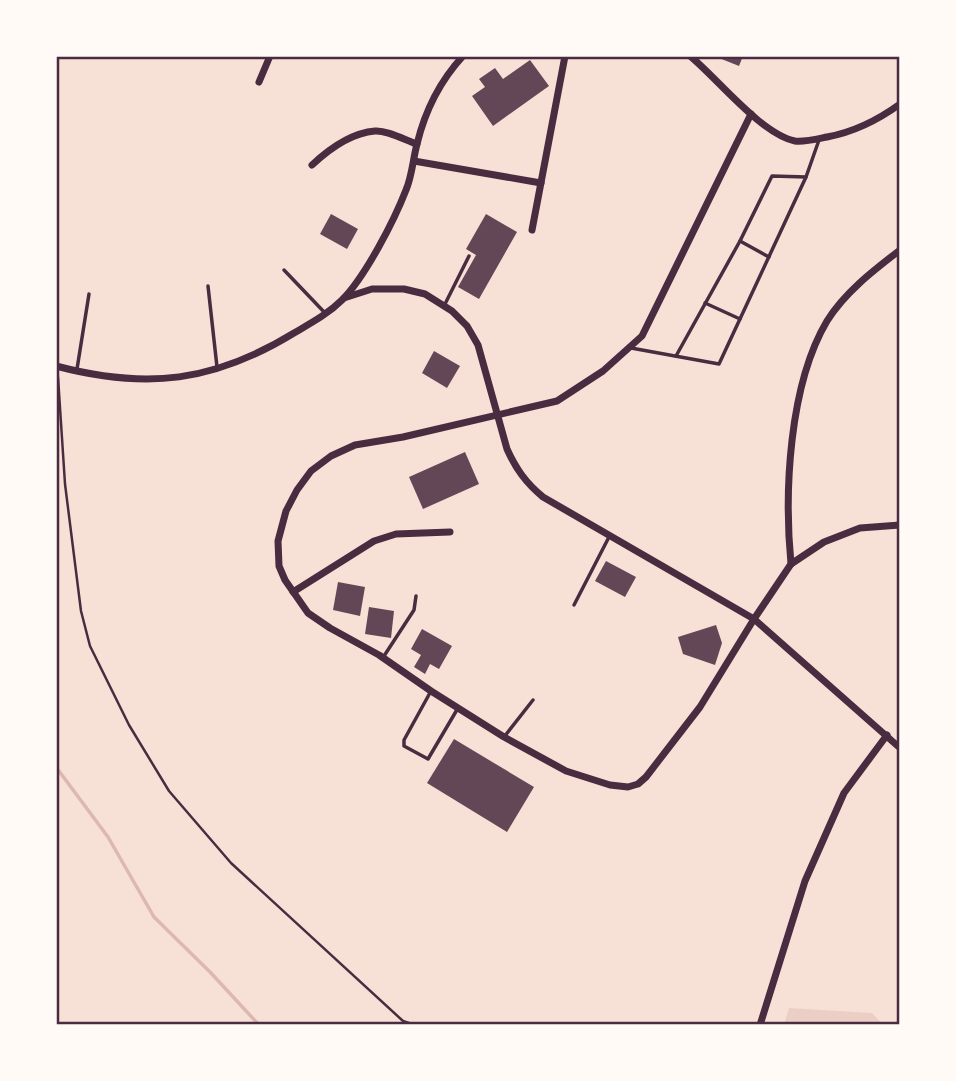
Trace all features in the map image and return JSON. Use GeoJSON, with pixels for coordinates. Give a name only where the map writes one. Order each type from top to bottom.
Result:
{"type":"FeatureCollection","features":[{"type":"Feature","properties":{"kind":"street"},"geometry":{"type":"LineString","coordinates":[[259,82],[270,56]]}},
{"type":"Feature","properties":{"kind":"street"},"geometry":{"type":"LineString","coordinates":[[57,367],[160,381],[217,371],[261,354],[326,314],[344,298],[379,247],[407,189],[417,144],[434,94],[450,69],[463,56]]}},
{"type":"Feature","properties":{"kind":"street"},"geometry":{"type":"LineString","coordinates":[[532,230],[565,56]]}},
{"type":"Feature","properties":{"kind":"street"},"geometry":{"type":"LineString","coordinates":[[690,56],[751,114],[796,141],[843,134],[873,122],[900,104]]}},
{"type":"Feature","properties":{"kind":"street"},"geometry":{"type":"LineString","coordinates":[[751,114],[642,335],[629,348],[603,371],[557,401],[355,445],[331,456],[311,471],[286,511],[278,541],[279,566],[293,593],[308,613],[383,658],[431,691],[504,737],[566,771],[610,785],[628,787],[638,784],[699,707],[791,564],[824,542],[860,528],[900,526]]}},
{"type":"Feature","properties":{"kind":"street"},"geometry":{"type":"LineString","coordinates":[[312,165],[328,150],[352,137],[376,130],[417,144]]}},
{"type":"Feature","properties":{"kind":"street"},"geometry":{"type":"LineString","coordinates":[[414,161],[541,183]]}},
{"type":"Feature","properties":{"kind":"street"},"geometry":{"type":"LineString","coordinates":[[791,564],[787,521],[789,460],[802,388],[812,354],[827,321],[853,288],[900,250]]}},
{"type":"Feature","properties":{"kind":"street"},"geometry":{"type":"LineString","coordinates":[[344,298],[372,289],[404,289],[425,294],[444,306],[467,326],[478,345],[507,449],[526,483],[543,498],[754,619],[900,748]]}},
{"type":"Feature","properties":{"kind":"street"},"geometry":{"type":"LineString","coordinates":[[293,593],[374,541],[396,534],[450,532]]}},
{"type":"Feature","properties":{"kind":"street"},"geometry":{"type":"LineString","coordinates":[[760,1025],[804,881],[844,793],[887,736]]}},
{"type":"Feature","properties":{"kind":"lane"},"geometry":{"type":"LineString","coordinates":[[629,348],[719,364],[806,177],[820,139]]}},
{"type":"Feature","properties":{"kind":"lane"},"geometry":{"type":"LineString","coordinates":[[676,356],[740,241],[772,176],[806,177]]}},
{"type":"Feature","properties":{"kind":"lane"},"geometry":{"type":"LineString","coordinates":[[740,241],[769,257]]}},
{"type":"Feature","properties":{"kind":"lane"},"geometry":{"type":"LineString","coordinates":[[444,306],[469,256]]}},
{"type":"Feature","properties":{"kind":"lane"},"geometry":{"type":"LineString","coordinates":[[284,270],[326,314]]}},
{"type":"Feature","properties":{"kind":"lane"},"geometry":{"type":"LineString","coordinates":[[208,286],[217,371]]}},
{"type":"Feature","properties":{"kind":"lane"},"geometry":{"type":"LineString","coordinates":[[77,371],[89,294]]}},
{"type":"Feature","properties":{"kind":"lane"},"geometry":{"type":"LineString","coordinates":[[705,303],[740,319]]}},
{"type":"Feature","properties":{"kind":"lane"},"geometry":{"type":"LineString","coordinates":[[575,605],[610,536]]}},
{"type":"Feature","properties":{"kind":"lane"},"geometry":{"type":"LineString","coordinates":[[383,658],[414,610],[416,596]]}},
{"type":"Feature","properties":{"kind":"lane"},"geometry":{"type":"LineString","coordinates":[[431,691],[404,740],[404,747],[428,759],[458,708]]}},
{"type":"Feature","properties":{"kind":"lane"},"geometry":{"type":"LineString","coordinates":[[504,737],[533,700]]}},
{"type":"Feature","properties":{"kind":"path"},"geometry":{"type":"LineString","coordinates":[[57,367],[65,484],[81,611],[90,646],[129,725],[169,791],[231,863],[403,1021],[415,1025]]}},
{"type":"Feature","properties":{"kind":"shaded area"},"geometry":{"type":"Polygon","coordinates":[[[789,1008],[872,1013],[883,1025],[784,1025],[789,1008]]]}},
{"type":"Feature","properties":{"kind":"building"},"geometry":{"type":"Polygon","coordinates":[[[714,56],[743,56],[739,66],[714,56]]]}},
{"type":"Feature","properties":{"kind":"building"},"geometry":{"type":"Polygon","coordinates":[[[530,60],[549,86],[493,126],[472,96],[485,87],[479,79],[495,68],[503,79],[530,60]]]}},
{"type":"Feature","properties":{"kind":"building"},"geometry":{"type":"Polygon","coordinates":[[[331,214],[358,229],[347,249],[320,234],[331,214]]]}},
{"type":"Feature","properties":{"kind":"building"},"geometry":{"type":"Polygon","coordinates":[[[486,214],[517,232],[479,299],[458,287],[476,255],[466,249],[486,214]]]}},
{"type":"Feature","properties":{"kind":"building"},"geometry":{"type":"Polygon","coordinates":[[[434,351],[460,366],[447,388],[422,373],[434,351]]]}},
{"type":"Feature","properties":{"kind":"building"},"geometry":{"type":"Polygon","coordinates":[[[465,452],[479,484],[423,509],[409,477],[465,452]]]}},
{"type":"Feature","properties":{"kind":"building"},"geometry":{"type":"Polygon","coordinates":[[[606,561],[636,577],[625,597],[595,581],[606,561]]]}},
{"type":"Feature","properties":{"kind":"building"},"geometry":{"type":"Polygon","coordinates":[[[338,582],[365,587],[360,616],[333,610],[338,582]]]}},
{"type":"Feature","properties":{"kind":"building"},"geometry":{"type":"Polygon","coordinates":[[[369,607],[394,611],[391,638],[365,634],[369,607]]]}},
{"type":"Feature","properties":{"kind":"building"},"geometry":{"type":"Polygon","coordinates":[[[716,625],[722,643],[715,665],[683,654],[678,637],[716,625]]]}},
{"type":"Feature","properties":{"kind":"building"},"geometry":{"type":"Polygon","coordinates":[[[422,629],[452,646],[439,669],[430,664],[425,674],[414,667],[421,655],[411,649],[422,629]]]}},
{"type":"Feature","properties":{"kind":"building"},"geometry":{"type":"Polygon","coordinates":[[[454,739],[534,787],[507,832],[427,783],[454,739]]]}},
{"type":"Feature","properties":{"kind":"waterway"},"geometry":{"type":"LineString","coordinates":[[56,767],[108,837],[154,917],[259,1025]]}}]}
